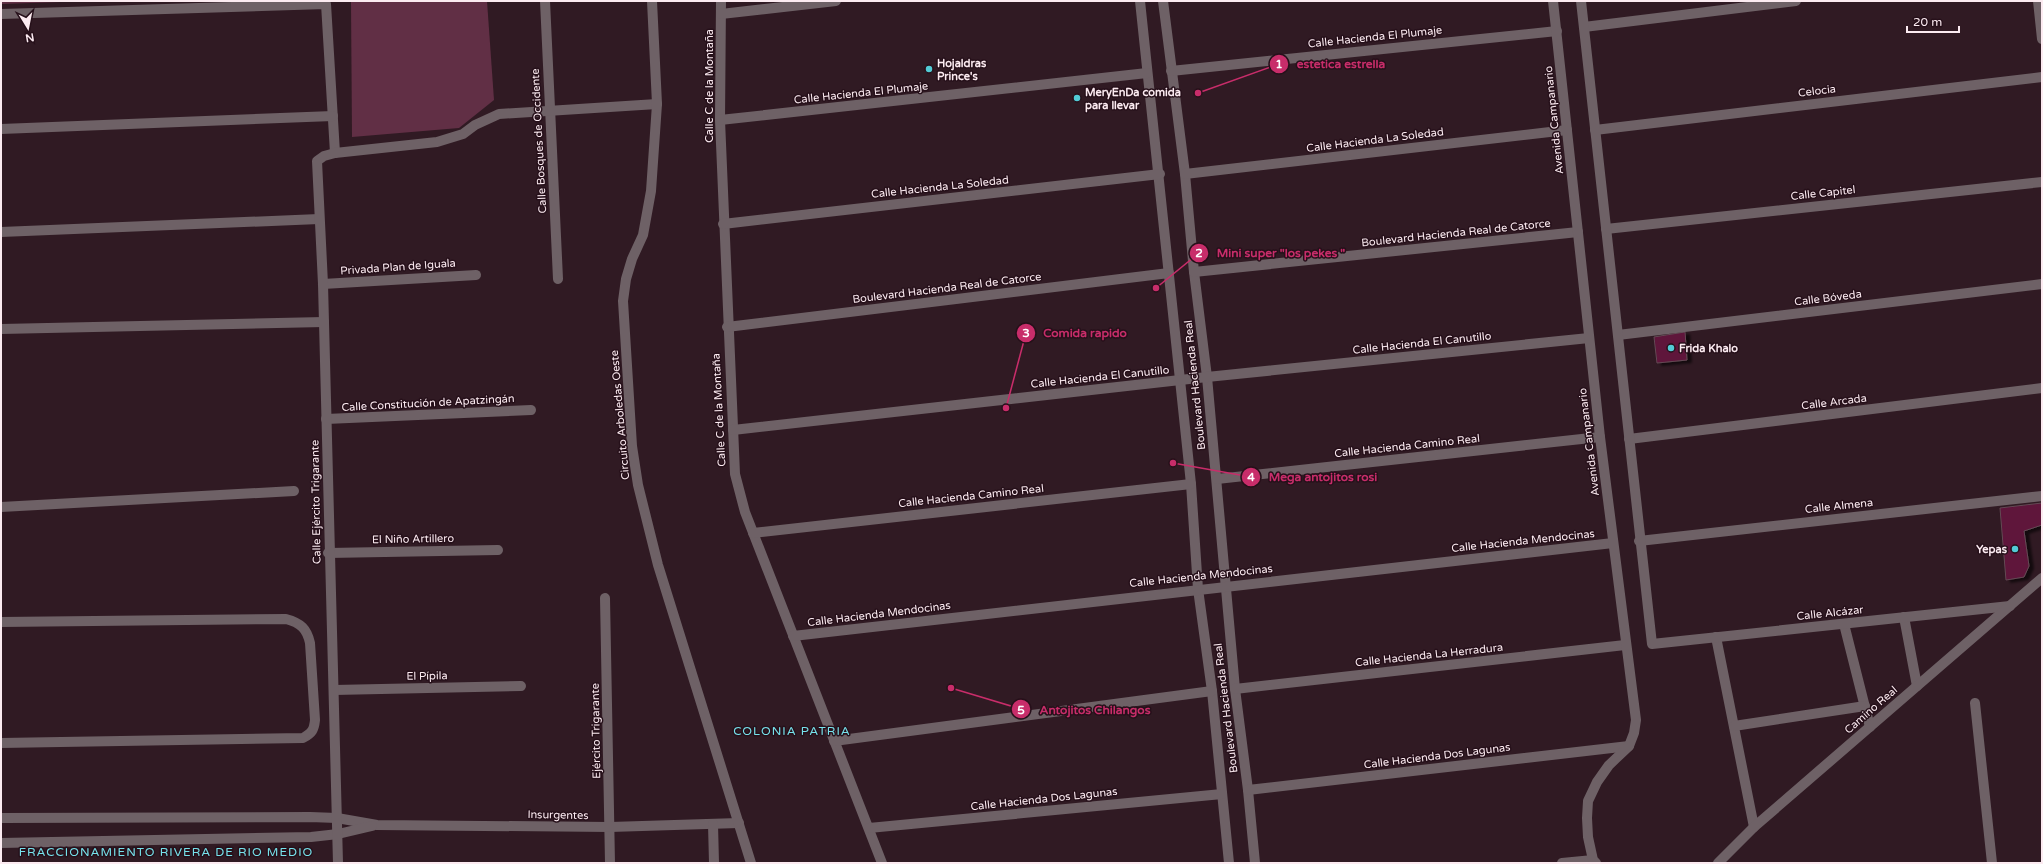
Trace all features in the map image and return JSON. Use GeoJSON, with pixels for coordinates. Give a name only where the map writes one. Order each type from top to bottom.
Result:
{"type":"FeatureCollection","features":[{"type":"Feature","properties":{"kind":"street","name":"Calle Bosques de Occidente"},"geometry":{"type":"LineString","coordinates":[[545,1],[558,279]]}},
{"type":"Feature","properties":{"kind":"street","name":"Circuito Arboledas Oeste"},"geometry":{"type":"LineString","coordinates":[[652,1],[658,104],[648,212],[644,235],[632,259],[626,279],[624,301],[632,446],[638,485],[658,565],[751,863]]}},
{"type":"Feature","properties":{"kind":"street","name":"Calle C de la Montaña"},"geometry":{"type":"LineString","coordinates":[[721,1],[720,120],[723,224],[733,430],[732,452],[735,474],[744,512],[882,863]]}},
{"type":"Feature","properties":{"kind":"street"},"geometry":{"type":"LineString","coordinates":[[721,14],[836,1]]}},
{"type":"Feature","properties":{"kind":"street","name":"Boulevard Hacienda Real"},"geometry":{"type":"LineString","coordinates":[[1140,1],[1147,73],[1160,174],[1181,380],[1191,484],[1198,589],[1212,691],[1229,863]]}},
{"type":"Feature","properties":{"kind":"street","name":"Boulevard Hacienda Real"},"geometry":{"type":"LineString","coordinates":[[1163,1],[1185,174],[1194,272],[1207,377],[1235,689],[1248,790],[1255,863]]}},
{"type":"Feature","properties":{"kind":"street","name":"Avenida Campanario"},"geometry":{"type":"LineString","coordinates":[[1553,1],[1600,437],[1625,645],[1636,720],[1634,733],[1629,746],[1610,765],[1597,782],[1588,801],[1588,830],[1594,861]]}},
{"type":"Feature","properties":{"kind":"street"},"geometry":{"type":"LineString","coordinates":[[1581,1],[1640,541]]}},
{"type":"Feature","properties":{"kind":"street"},"geometry":{"type":"LineString","coordinates":[[1584,27],[1796,1]]}},
{"type":"Feature","properties":{"kind":"street"},"geometry":{"type":"LineString","coordinates":[[2038,1],[2042,38]]}},
{"type":"Feature","properties":{"kind":"street"},"geometry":{"type":"LineString","coordinates":[[1,14],[326,4],[335,153],[438,142],[463,134],[475,125],[499,114],[658,104]]}},
{"type":"Feature","properties":{"kind":"street","name":"Calle Hacienda El Plumaje"},"geometry":{"type":"LineString","coordinates":[[1171,70],[1557,30]]}},
{"type":"Feature","properties":{"kind":"street","name":"Calle Hacienda El Plumaje"},"geometry":{"type":"LineString","coordinates":[[720,120],[1147,73]]}},
{"type":"Feature","properties":{"kind":"street","name":"Celocia"},"geometry":{"type":"LineString","coordinates":[[1595,130],[2042,77]]}},
{"type":"Feature","properties":{"kind":"street"},"geometry":{"type":"LineString","coordinates":[[1,129],[333,116]]}},
{"type":"Feature","properties":{"kind":"street","name":"Calle Hacienda La Soledad"},"geometry":{"type":"LineString","coordinates":[[1185,174],[1567,130]]}},
{"type":"Feature","properties":{"kind":"street","name":"Calle Ejército Trigarante"},"geometry":{"type":"LineString","coordinates":[[335,153],[324,156],[317,161],[323,284],[328,552],[334,690],[338,863]]}},
{"type":"Feature","properties":{"kind":"street","name":"Calle Hacienda La Soledad"},"geometry":{"type":"LineString","coordinates":[[723,224],[1160,174]]}},
{"type":"Feature","properties":{"kind":"street","name":"Calle Capitel"},"geometry":{"type":"LineString","coordinates":[[1606,229],[2042,182]]}},
{"type":"Feature","properties":{"kind":"street"},"geometry":{"type":"LineString","coordinates":[[1,232],[319,219]]}},
{"type":"Feature","properties":{"kind":"street","name":"Boulevard Hacienda Real de Catorce"},"geometry":{"type":"LineString","coordinates":[[1194,272],[1578,232]]}},
{"type":"Feature","properties":{"kind":"street","name":"Boulevard Hacienda Real de Catorce"},"geometry":{"type":"LineString","coordinates":[[727,327],[1169,273]]}},
{"type":"Feature","properties":{"kind":"street","name":"Privada Plan de Iguala"},"geometry":{"type":"LineString","coordinates":[[323,284],[476,275]]}},
{"type":"Feature","properties":{"kind":"street","name":"Calle Bóveda"},"geometry":{"type":"LineString","coordinates":[[1618,335],[2042,284]]}},
{"type":"Feature","properties":{"kind":"street"},"geometry":{"type":"LineString","coordinates":[[1,329],[324,322]]}},
{"type":"Feature","properties":{"kind":"street","name":"Calle Hacienda El Canutillo"},"geometry":{"type":"LineString","coordinates":[[733,430],[1207,377],[1589,338]]}},
{"type":"Feature","properties":{"kind":"street","name":"Calle Arcada"},"geometry":{"type":"LineString","coordinates":[[1629,439],[2042,388]]}},
{"type":"Feature","properties":{"kind":"street","name":"Calle Constitución de Apatzingán"},"geometry":{"type":"LineString","coordinates":[[326,419],[531,410]]}},
{"type":"Feature","properties":{"kind":"street","name":"Calle Hacienda Camino Real"},"geometry":{"type":"LineString","coordinates":[[1217,479],[1600,437]]}},
{"type":"Feature","properties":{"kind":"street","name":"Calle Hacienda Camino Real"},"geometry":{"type":"LineString","coordinates":[[753,533],[1191,484]]}},
{"type":"Feature","properties":{"kind":"street"},"geometry":{"type":"LineString","coordinates":[[1,507],[294,491]]}},
{"type":"Feature","properties":{"kind":"street","name":"Calle Almena"},"geometry":{"type":"LineString","coordinates":[[1640,541],[2042,496]]}},
{"type":"Feature","properties":{"kind":"street","name":"Calle Alcázar"},"geometry":{"type":"LineString","coordinates":[[1640,541],[1652,644],[2010,606]]}},
{"type":"Feature","properties":{"kind":"street","name":"Calle Hacienda Mendocinas"},"geometry":{"type":"LineString","coordinates":[[793,636],[1613,543]]}},
{"type":"Feature","properties":{"kind":"street","name":"El Niño Artillero"},"geometry":{"type":"LineString","coordinates":[[328,552],[498,550]]}},
{"type":"Feature","properties":{"kind":"street","name":"Camino Real"},"geometry":{"type":"LineString","coordinates":[[1718,863],[1754,827],[2042,578]]}},
{"type":"Feature","properties":{"kind":"street","name":"Ejército Trigarante"},"geometry":{"type":"LineString","coordinates":[[605,598],[610,863]]}},
{"type":"Feature","properties":{"kind":"street"},"geometry":{"type":"LineString","coordinates":[[1904,617],[1917,686]]}},
{"type":"Feature","properties":{"kind":"street"},"geometry":{"type":"LineString","coordinates":[[1,622],[286,619],[294,621],[303,626],[308,633],[316,720],[314,730],[311,734],[303,738],[1,743]]}},
{"type":"Feature","properties":{"kind":"street"},"geometry":{"type":"LineString","coordinates":[[1844,624],[1870,727]]}},
{"type":"Feature","properties":{"kind":"street"},"geometry":{"type":"LineString","coordinates":[[1716,637],[1754,827]]}},
{"type":"Feature","properties":{"kind":"street","name":"Calle Hacienda La Herradura"},"geometry":{"type":"LineString","coordinates":[[1235,689],[1625,645]]}},
{"type":"Feature","properties":{"kind":"street","name":"El Pípila"},"geometry":{"type":"LineString","coordinates":[[334,690],[521,686]]}},
{"type":"Feature","properties":{"kind":"street"},"geometry":{"type":"LineString","coordinates":[[834,741],[1212,691]]}},
{"type":"Feature","properties":{"kind":"street"},"geometry":{"type":"LineString","coordinates":[[1975,703],[1992,863]]}},
{"type":"Feature","properties":{"kind":"street"},"geometry":{"type":"LineString","coordinates":[[1734,726],[1865,706]]}},
{"type":"Feature","properties":{"kind":"street","name":"Calle Hacienda Dos Lagunas"},"geometry":{"type":"LineString","coordinates":[[1248,790],[1629,746]]}},
{"type":"Feature","properties":{"kind":"street","name":"Calle Hacienda Dos Lagunas"},"geometry":{"type":"LineString","coordinates":[[869,828],[1222,794]]}},
{"type":"Feature","properties":{"kind":"street","name":"Insurgentes"},"geometry":{"type":"LineString","coordinates":[[1,818],[337,818],[377,825],[610,827],[739,823]]}},
{"type":"Feature","properties":{"kind":"street"},"geometry":{"type":"LineString","coordinates":[[713,824],[714,863]]}},
{"type":"Feature","properties":{"kind":"street","name":"Insurgentes"},"geometry":{"type":"LineString","coordinates":[[1,842],[311,837],[338,834],[377,825]]}},
{"type":"Feature","properties":{"kind":"street"},"geometry":{"type":"LineString","coordinates":[[1562,863],[1594,861]]}},
{"type":"Feature","properties":{"kind":"shaded area"},"geometry":{"type":"Polygon","coordinates":[[[1,1],[91,1],[1,4],[1,1]]]}},
{"type":"Feature","properties":{"kind":"shaded area"},"geometry":{"type":"Polygon","coordinates":[[[351,1],[487,1],[494,100],[459,128],[352,137],[351,1]]]}},
{"type":"Feature","properties":{"kind":"building","name":"Frida Khalo"},"geometry":{"type":"Polygon","coordinates":[[[1685,332],[1687,360],[1657,363],[1654,337],[1685,332]]]}},
{"type":"Feature","properties":{"kind":"building","name":"Yepas"},"geometry":{"type":"Polygon","coordinates":[[[2042,503],[2042,525],[2024,531],[2029,566],[2024,577],[2006,580],[2000,508],[2042,503]]]}},
{"type":"Feature","properties":{"kind":"place","name":"Hojaldras Prince's"},"geometry":{"type":"Point","coordinates":[929,69]}},
{"type":"Feature","properties":{"kind":"place","name":"estetica estrella"},"geometry":{"type":"Point","coordinates":[1198,93]}},
{"type":"Feature","properties":{"kind":"place","name":"MeryEnDa comida para llevar"},"geometry":{"type":"Point","coordinates":[1077,98]}},
{"type":"Feature","properties":{"kind":"place","name":"Mini super \"los pekes \""},"geometry":{"type":"Point","coordinates":[1156,288]}},
{"type":"Feature","properties":{"kind":"place","name":"Frida Khalo"},"geometry":{"type":"Point","coordinates":[1671,348]}},
{"type":"Feature","properties":{"kind":"place","name":"Comida rapido"},"geometry":{"type":"Point","coordinates":[1006,408]}},
{"type":"Feature","properties":{"kind":"place","name":"Mega antojitos rosi"},"geometry":{"type":"Point","coordinates":[1173,463]}},
{"type":"Feature","properties":{"kind":"place","name":"Yepas"},"geometry":{"type":"Point","coordinates":[2015,549]}},
{"type":"Feature","properties":{"kind":"place","name":"Antojitos Chilangos"},"geometry":{"type":"Point","coordinates":[951,688]}},
{"type":"Feature","properties":{"kind":"district","name":"COLONIA PATRIA"},"geometry":{"type":"Point","coordinates":[792,731]}},
{"type":"Feature","properties":{"kind":"district","name":"FRACCIONAMIENTO RIVERA DE RIO MEDIO"},"geometry":{"type":"Point","coordinates":[166,852]}}]}
